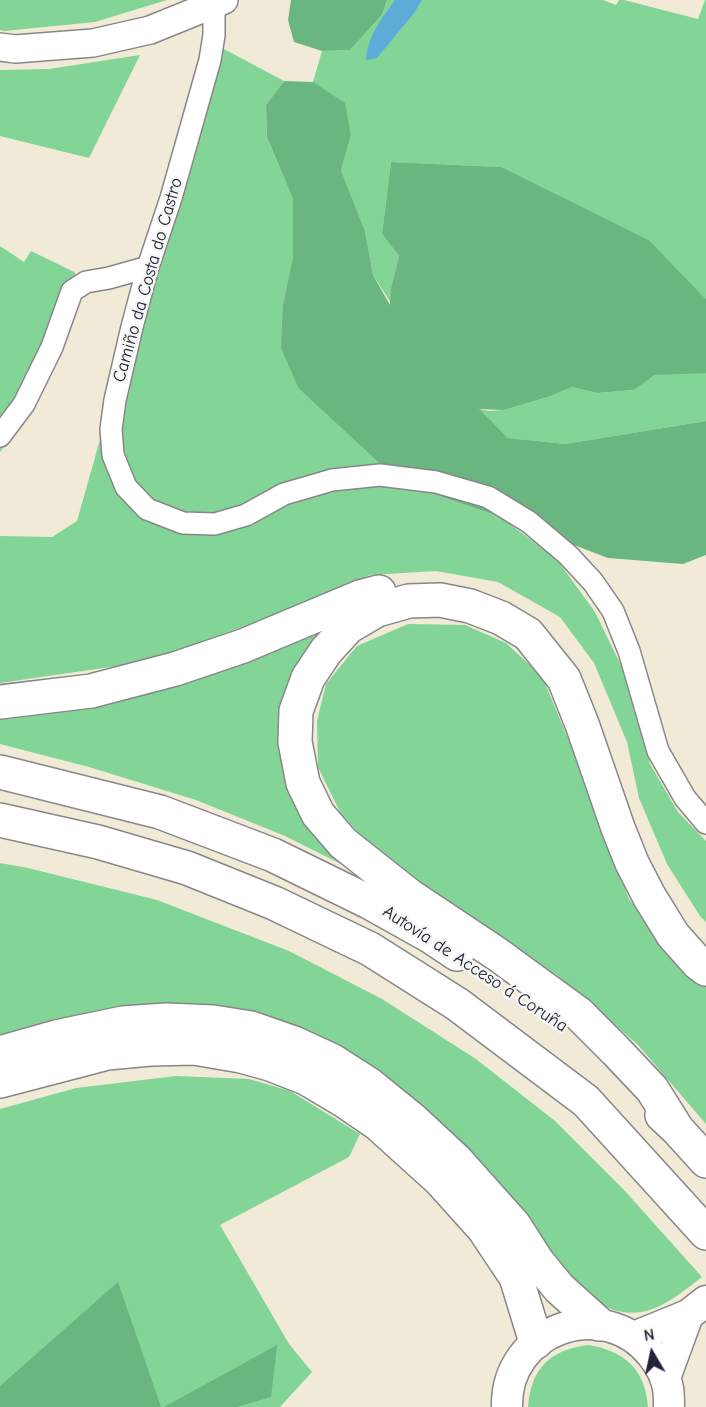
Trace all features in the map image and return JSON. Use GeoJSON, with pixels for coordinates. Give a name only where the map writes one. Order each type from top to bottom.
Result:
{"type":"FeatureCollection","features":[{"type":"Feature","properties":{"kind":"highway"},"geometry":{"type":"LineString","coordinates":[[0,702],[91,691],[175,669],[243,646],[360,597],[405,586],[437,584],[473,591],[509,604],[536,620],[557,641],[576,668],[589,695],[605,739],[636,834],[660,887],[693,934],[706,947]]}},
{"type":"Feature","properties":{"kind":"highway"},"geometry":{"type":"LineString","coordinates":[[677,1129],[652,1089],[578,1013],[497,954],[410,896],[343,843],[318,814],[303,783],[296,742],[296,711],[308,678],[326,651],[348,627],[377,610],[409,601],[440,600],[470,606],[501,618],[528,634],[564,679],[618,828],[649,896],[673,935],[706,969]]}},
{"type":"Feature","properties":{"kind":"highway","name":"Autovía de Acceso á Coruña"},"geometry":{"type":"LineString","coordinates":[[0,772],[160,812],[273,855],[371,903],[430,936],[508,986],[576,1034],[677,1129],[706,1161]]}},
{"type":"Feature","properties":{"kind":"highway"},"geometry":{"type":"LineString","coordinates":[[0,820],[98,842],[187,868],[274,903],[370,949],[457,1004],[586,1101],[706,1233]]}},
{"type":"Feature","properties":{"kind":"highway"},"geometry":{"type":"LineString","coordinates":[[0,1053],[56,1037],[123,1023],[166,1020],[213,1022],[251,1028],[294,1042],[331,1060],[370,1085],[413,1120],[456,1161],[513,1225],[537,1261],[559,1288],[599,1324]]}},
{"type":"Feature","properties":{"kind":"highway"},"geometry":{"type":"LineString","coordinates":[[0,1081],[107,1053],[150,1048],[194,1048],[241,1056],[306,1078],[378,1124],[440,1180],[484,1229],[516,1277],[536,1342]]}},
{"type":"Feature","properties":{"kind":"main road"},"geometry":{"type":"LineString","coordinates":[[634,1337],[697,1308]]}},
{"type":"Feature","properties":{"kind":"main road"},"geometry":{"type":"LineString","coordinates":[[667,1393],[697,1308]]}},
{"type":"Feature","properties":{"kind":"main road"},"geometry":{"type":"LineString","coordinates":[[507,1407],[511,1376],[522,1357],[536,1342],[555,1330],[577,1324],[599,1324],[634,1337],[658,1362],[667,1393]]}},
{"type":"Feature","properties":{"kind":"street"},"geometry":{"type":"LineString","coordinates":[[0,47],[15,49],[93,43],[150,30],[219,2]]}},
{"type":"Feature","properties":{"kind":"street","name":"Camiño da Costa do Castro"},"geometry":{"type":"LineString","coordinates":[[219,2],[210,60],[171,198],[148,267],[115,400],[111,429],[112,455],[126,487],[147,509],[183,522],[215,524],[246,515],[284,494],[332,480],[380,475],[436,482],[488,497],[529,522],[568,555],[593,582],[613,611],[629,651],[658,751],[685,798],[706,823]]}},
{"type":"Feature","properties":{"kind":"street"},"geometry":{"type":"LineString","coordinates":[[0,436],[24,405],[52,347],[72,291],[86,282],[148,267]]}},
{"type":"Feature","properties":{"kind":"green space"},"geometry":{"type":"Polygon","coordinates":[[[0,0],[167,0],[95,22],[4,31],[0,30],[0,0]]]}},
{"type":"Feature","properties":{"kind":"green space"},"geometry":{"type":"Polygon","coordinates":[[[291,0],[387,0],[382,15],[350,50],[322,51],[294,42],[288,20],[291,0]]]}},
{"type":"Feature","properties":{"kind":"green space"},"geometry":{"type":"Polygon","coordinates":[[[387,0],[603,0],[616,5],[619,0],[624,0],[698,19],[706,0],[706,299],[649,240],[502,167],[391,162],[382,234],[399,256],[391,288],[391,303],[373,275],[365,231],[341,170],[351,136],[313,82],[322,51],[350,50],[382,15],[387,0]]]}},
{"type":"Feature","properties":{"kind":"green space"},"geometry":{"type":"Polygon","coordinates":[[[207,40],[284,81],[266,105],[267,137],[293,199],[293,256],[283,304],[299,389],[379,463],[416,488],[501,517],[558,561],[595,612],[632,688],[650,764],[678,812],[706,841],[706,922],[667,864],[639,798],[627,742],[594,663],[560,617],[498,582],[436,571],[370,575],[253,623],[145,662],[0,683],[0,536],[52,537],[77,521],[103,429],[177,137],[207,40]]]}},
{"type":"Feature","properties":{"kind":"green space"},"geometry":{"type":"Polygon","coordinates":[[[140,55],[89,158],[0,136],[0,70],[49,69],[140,55]]]}},
{"type":"Feature","properties":{"kind":"green space"},"geometry":{"type":"Polygon","coordinates":[[[284,81],[313,82],[345,103],[351,136],[341,170],[365,231],[373,275],[390,305],[391,288],[399,256],[382,234],[391,162],[502,167],[649,240],[706,299],[706,373],[655,375],[634,390],[597,393],[572,387],[504,410],[479,409],[508,438],[565,444],[706,421],[706,555],[683,564],[608,558],[501,517],[416,488],[379,463],[299,389],[281,348],[283,304],[293,256],[293,199],[267,137],[266,105],[284,81]]]}},
{"type":"Feature","properties":{"kind":"green space"},"geometry":{"type":"Polygon","coordinates":[[[0,246],[24,262],[31,251],[74,272],[85,289],[63,329],[56,365],[24,422],[0,452],[0,246]]]}},
{"type":"Feature","properties":{"kind":"green space"},"geometry":{"type":"Polygon","coordinates":[[[706,373],[706,421],[565,444],[508,438],[478,409],[504,410],[572,387],[597,393],[634,390],[655,375],[706,373]]]}},
{"type":"Feature","properties":{"kind":"green space"},"geometry":{"type":"Polygon","coordinates":[[[340,616],[284,707],[353,870],[285,836],[196,800],[89,767],[0,744],[0,713],[340,616]]]}},
{"type":"Feature","properties":{"kind":"green space"},"geometry":{"type":"Polygon","coordinates":[[[408,624],[465,625],[506,643],[542,676],[629,899],[671,954],[706,987],[706,1124],[638,1045],[557,975],[387,865],[340,812],[318,767],[317,721],[326,684],[357,646],[408,624]]]}},
{"type":"Feature","properties":{"kind":"green space"},"geometry":{"type":"Polygon","coordinates":[[[0,863],[157,900],[289,951],[382,999],[476,1059],[555,1121],[625,1191],[702,1277],[672,1299],[650,1310],[639,1312],[627,1313],[614,1310],[589,1297],[354,1058],[0,1039],[0,863]]]}},
{"type":"Feature","properties":{"kind":"green space"},"geometry":{"type":"Polygon","coordinates":[[[176,1076],[249,1079],[290,1091],[360,1134],[349,1157],[220,1225],[289,1344],[312,1372],[280,1407],[0,1407],[0,1109],[76,1088],[176,1076]]]}},
{"type":"Feature","properties":{"kind":"green space"},"geometry":{"type":"Polygon","coordinates":[[[118,1282],[161,1407],[0,1407],[0,1386],[118,1282]]]}},
{"type":"Feature","properties":{"kind":"green space"},"geometry":{"type":"Polygon","coordinates":[[[277,1345],[271,1397],[237,1407],[164,1407],[277,1345]]]}},
{"type":"Feature","properties":{"kind":"green space"},"geometry":{"type":"Polygon","coordinates":[[[588,1345],[613,1352],[631,1364],[643,1382],[648,1407],[528,1407],[533,1382],[545,1363],[563,1351],[588,1345]]]}},
{"type":"Feature","properties":{"kind":"water"},"geometry":{"type":"Polygon","coordinates":[[[395,0],[422,0],[377,58],[366,60],[372,36],[395,0]]]}}]}
